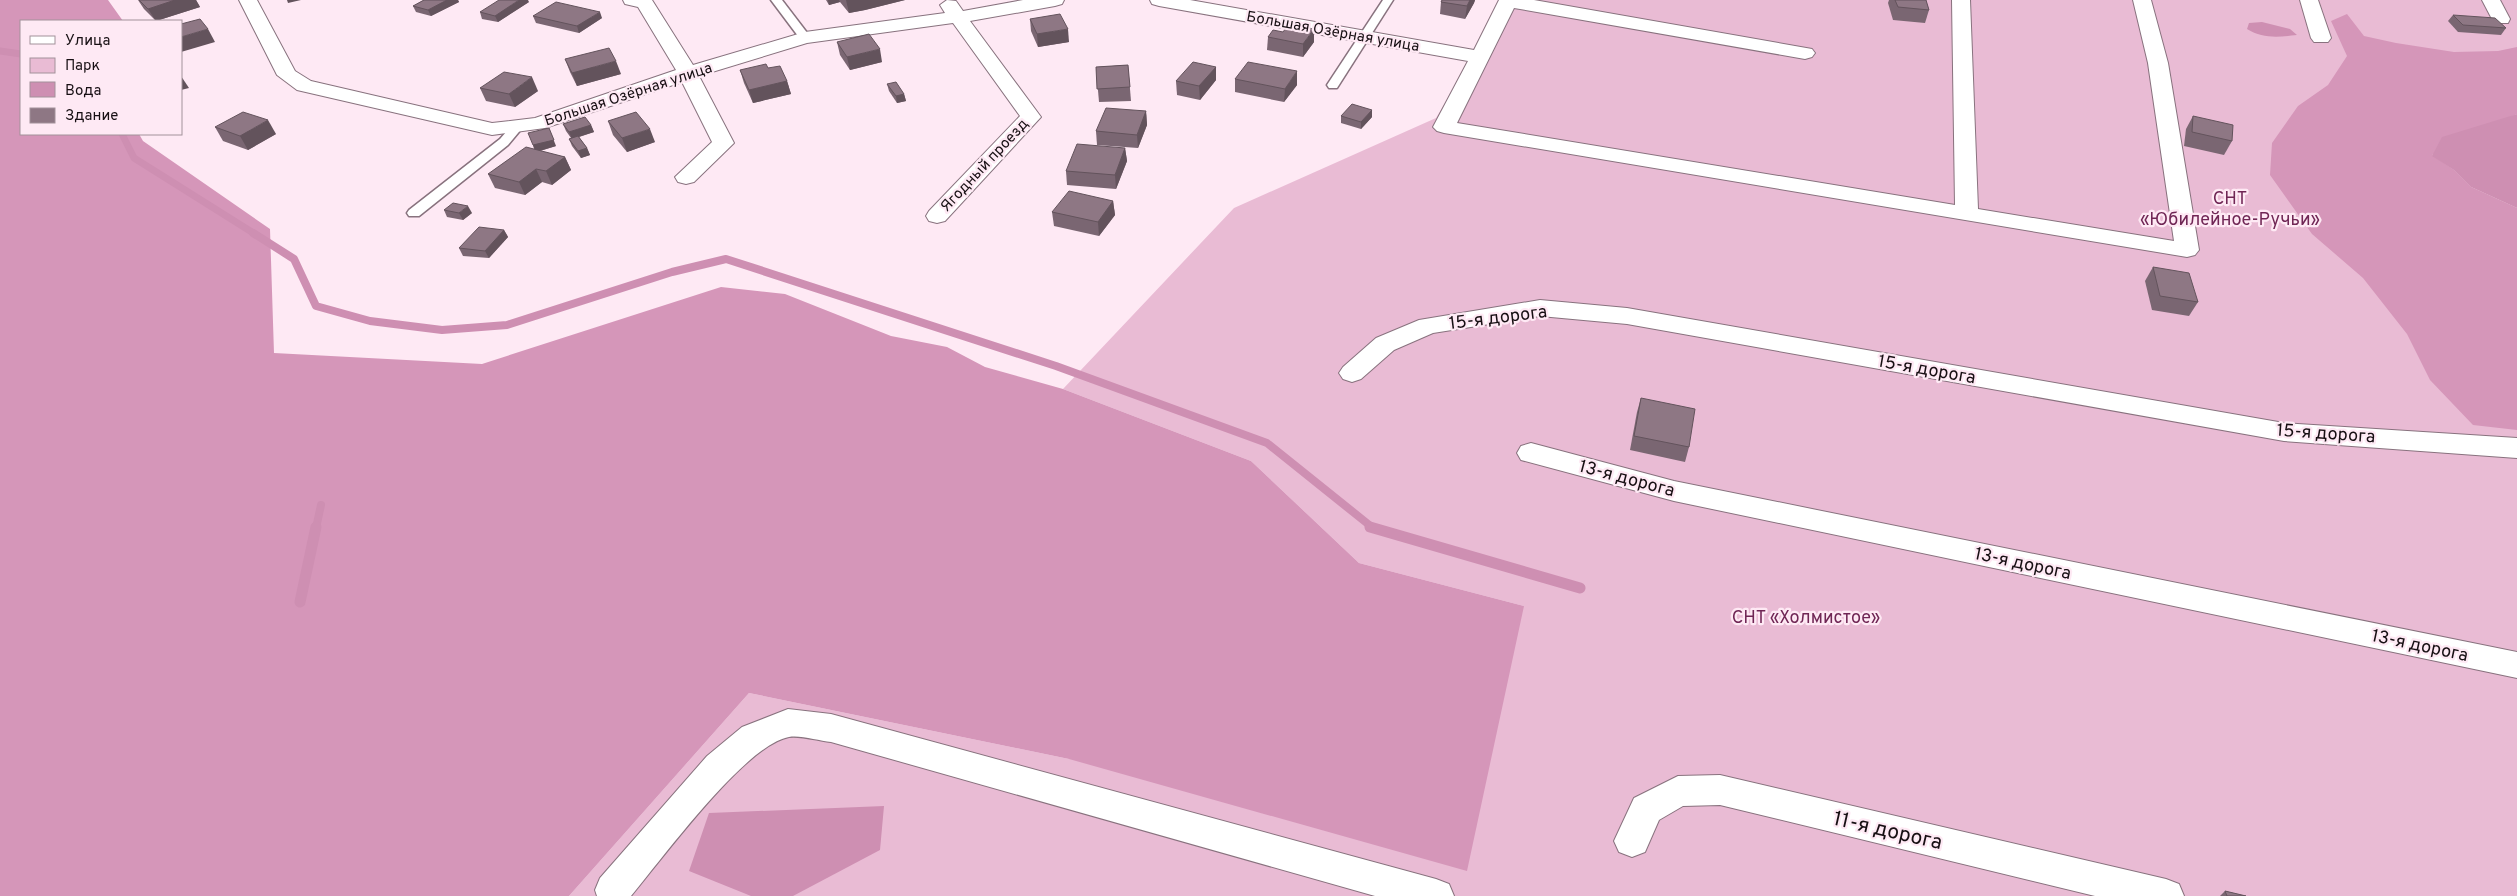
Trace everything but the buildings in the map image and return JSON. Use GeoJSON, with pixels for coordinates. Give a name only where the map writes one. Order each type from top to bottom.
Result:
{"type":"FeatureCollection","features":[{"type":"Feature","properties":{"kind":"street","name":"Большая Озёрная улица"},"geometry":{"type":"LineString","coordinates":[[248,0],[287,75],[304,86],[492,129],[538,124],[688,73],[805,38],[958,17],[1055,0]]}},
{"type":"Feature","properties":{"kind":"street"},"geometry":{"type":"LineString","coordinates":[[632,0],[645,3],[688,73],[723,143],[686,177]]}},
{"type":"Feature","properties":{"kind":"street"},"geometry":{"type":"LineString","coordinates":[[945,0],[958,17]]}},
{"type":"Feature","properties":{"kind":"street","name":"Большая Озёрная улица"},"geometry":{"type":"LineString","coordinates":[[1159,0],[1478,57]]}},
{"type":"Feature","properties":{"kind":"street"},"geometry":{"type":"LineString","coordinates":[[1805,53],[1509,0],[1478,57],[1444,127],[2187,250],[2158,63],[2142,0]]}},
{"type":"Feature","properties":{"kind":"street"},"geometry":{"type":"LineString","coordinates":[[1960,0],[1967,215]]}},
{"type":"Feature","properties":{"kind":"street"},"geometry":{"type":"LineString","coordinates":[[2309,0],[2321,38]]}},
{"type":"Feature","properties":{"kind":"street"},"geometry":{"type":"LineString","coordinates":[[2491,0],[2500,18]]}},
{"type":"Feature","properties":{"kind":"street","name":"Ягодный проезд"},"geometry":{"type":"LineString","coordinates":[[937,216],[1031,117],[958,17]]}},
{"type":"Feature","properties":{"kind":"street","name":"15-я дорога"},"geometry":{"type":"LineString","coordinates":[[1352,373],[1384,344],[1428,326],[1540,308],[1627,316],[2284,432],[2517,448]]}},
{"type":"Feature","properties":{"kind":"street","name":"13-я дорога"},"geometry":{"type":"LineString","coordinates":[[1531,453],[1674,491],[2517,665]]}},
{"type":"Feature","properties":{"kind":"street"},"geometry":{"type":"LineString","coordinates":[[617,894],[719,766],[754,737],[788,723],[831,728],[1436,896]]}},
{"type":"Feature","properties":{"kind":"street","name":"11-я дорога"},"geometry":{"type":"LineString","coordinates":[[1632,841],[1646,809],[1678,792],[1720,790],[2166,896]]}},
{"type":"Feature","properties":{"kind":"lane"},"geometry":{"type":"LineString","coordinates":[[776,0],[805,38]]}},
{"type":"Feature","properties":{"kind":"lane"},"geometry":{"type":"LineString","coordinates":[[1333,85],[1388,0]]}},
{"type":"Feature","properties":{"kind":"lane"},"geometry":{"type":"LineString","coordinates":[[414,213],[504,142],[517,127]]}},
{"type":"Feature","properties":{"kind":"green space","name":"СНТ «Холмистое»"},"geometry":{"type":"Polygon","coordinates":[[[1508,0],[2517,0],[2517,114],[2502,120],[2471,187],[2517,208],[2517,896],[569,896],[749,693],[1069,759],[1524,606],[1359,563],[1251,461],[1063,389],[1234,208],[1436,118],[1508,0]]]}},
{"type":"Feature","properties":{"kind":"shaded area"},"geometry":{"type":"Polygon","coordinates":[[[0,0],[108,0],[122,20],[20,20],[20,135],[140,135],[143,141],[270,229],[274,353],[482,364],[721,287],[785,294],[891,336],[947,347],[985,367],[1063,389],[1251,461],[1359,563],[1524,606],[1467,871],[1069,759],[749,693],[569,896],[0,896],[0,0]]]}},
{"type":"Feature","properties":{"kind":"shaded area"},"geometry":{"type":"Polygon","coordinates":[[[2347,14],[2364,36],[2396,43],[2454,52],[2498,51],[2517,47],[2517,114],[2432,155],[2454,170],[2471,187],[2517,208],[2517,430],[2473,425],[2430,380],[2407,334],[2363,278],[2312,234],[2270,175],[2272,143],[2298,106],[2328,85],[2347,56],[2331,21],[2347,14]]]}},
{"type":"Feature","properties":{"kind":"water"},"geometry":{"type":"Polygon","coordinates":[[[2262,22],[2290,29],[2297,35],[2265,36],[2247,29],[2249,23],[2262,22]]]}},
{"type":"Feature","properties":{"kind":"water"},"geometry":{"type":"Polygon","coordinates":[[[2517,114],[2517,208],[2471,187],[2454,170],[2432,156],[2442,137],[2517,114]]]}},
{"type":"Feature","properties":{"kind":"water"},"geometry":{"type":"Polygon","coordinates":[[[884,806],[880,850],[793,896],[751,896],[689,871],[709,813],[884,806]]]}},
{"type":"Feature","properties":{"kind":"waterway"},"geometry":{"type":"LineString","coordinates":[[0,51],[20,54]]}},
{"type":"Feature","properties":{"kind":"waterway"},"geometry":{"type":"LineString","coordinates":[[122,135],[134,158],[255,234]]}},
{"type":"Feature","properties":{"kind":"waterway"},"geometry":{"type":"LineString","coordinates":[[253,233],[294,259],[316,306],[370,321],[442,330],[507,325],[672,272],[726,259],[1056,366],[1267,443],[1373,528]]}},
{"type":"Feature","properties":{"kind":"waterway"},"geometry":{"type":"LineString","coordinates":[[316,528],[321,505]]}},
{"type":"Feature","properties":{"kind":"waterway"},"geometry":{"type":"LineString","coordinates":[[300,602],[316,527]]}},
{"type":"Feature","properties":{"kind":"waterway"},"geometry":{"type":"LineString","coordinates":[[1373,528],[1580,588]]}},
{"type":"Feature","properties":{"kind":"park label","name":"СНТ «Юбилейное-Ручьи»"},"geometry":{"type":"Point","coordinates":[2230,208]}}]}
